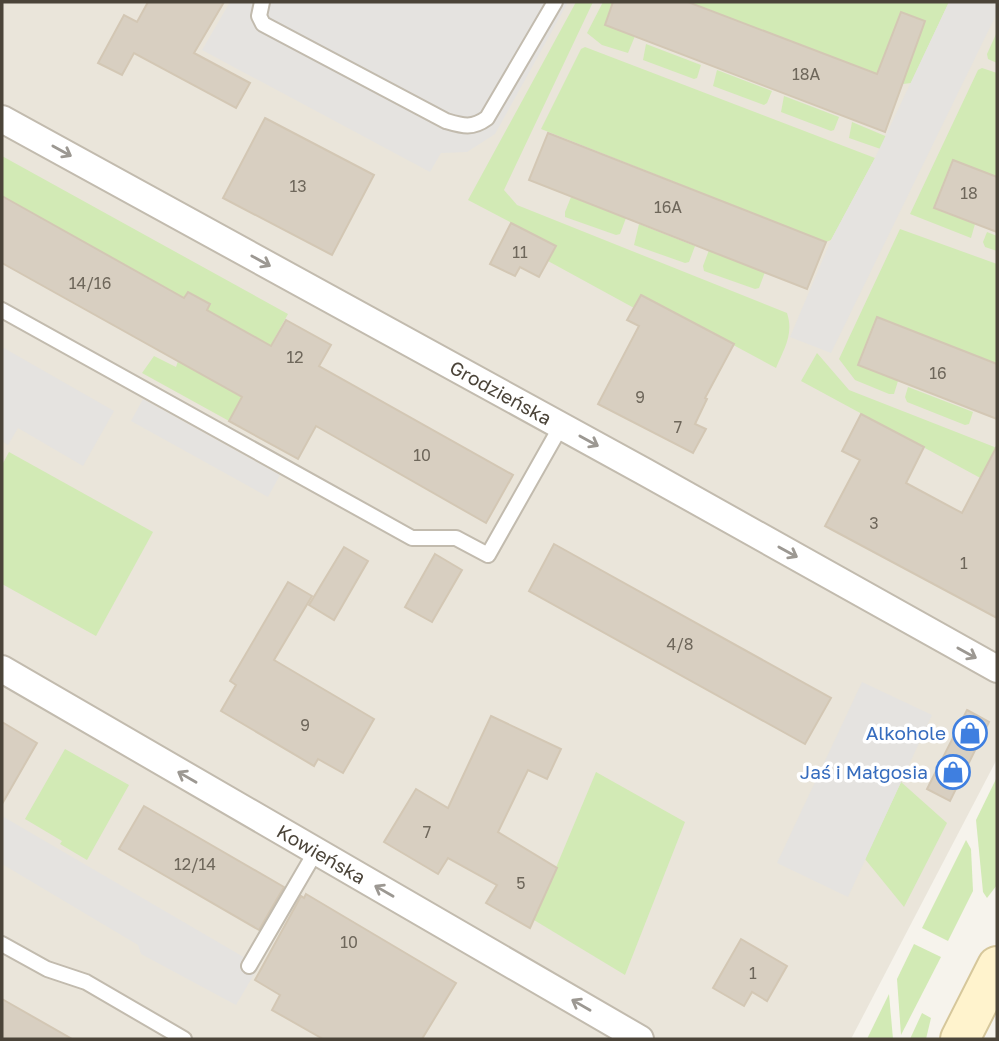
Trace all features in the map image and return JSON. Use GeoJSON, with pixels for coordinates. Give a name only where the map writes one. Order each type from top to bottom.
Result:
{"type":"FeatureCollection","features":[{"type":"Feature","properties":{"kind":"main road"},"geometry":{"type":"LineString","coordinates":[[960,1039],[997,966]]}},
{"type":"Feature","properties":{"kind":"street","name":"Grodzieńska"},"geometry":{"type":"LineString","coordinates":[[2,118],[997,669]]}},
{"type":"Feature","properties":{"kind":"street","name":"Kowieńska"},"geometry":{"type":"LineString","coordinates":[[2,669],[640,1039]]}},
{"type":"Feature","properties":{"kind":"lane"},"geometry":{"type":"LineString","coordinates":[[262,2],[259,16],[263,24],[446,121],[468,127],[487,118],[555,2]]}},
{"type":"Feature","properties":{"kind":"lane"},"geometry":{"type":"LineString","coordinates":[[2,310],[412,538],[456,538],[488,555],[561,426]]}},
{"type":"Feature","properties":{"kind":"lane"},"geometry":{"type":"LineString","coordinates":[[249,966],[316,852]]}},
{"type":"Feature","properties":{"kind":"lane"},"geometry":{"type":"LineString","coordinates":[[2,944],[47,969],[86,982],[184,1039]]}},
{"type":"Feature","properties":{"kind":"shaded area"},"geometry":{"type":"Polygon","coordinates":[[[2,2],[997,2],[997,759],[851,1039],[2,1039],[2,2]]]}},
{"type":"Feature","properties":{"kind":"shaded area"},"geometry":{"type":"Polygon","coordinates":[[[230,2],[568,2],[495,134],[467,152],[441,153],[430,172],[202,50],[230,2]]]}},
{"type":"Feature","properties":{"kind":"shaded area"},"geometry":{"type":"Polygon","coordinates":[[[949,2],[997,2],[997,13],[831,353],[790,337],[831,240],[875,158],[949,2]]]}},
{"type":"Feature","properties":{"kind":"shaded area"},"geometry":{"type":"Polygon","coordinates":[[[2,347],[114,411],[83,466],[18,428],[8,445],[2,441],[2,347]]]}},
{"type":"Feature","properties":{"kind":"shaded area"},"geometry":{"type":"Polygon","coordinates":[[[143,399],[280,475],[268,497],[131,421],[143,399]]]}},
{"type":"Feature","properties":{"kind":"shaded area"},"geometry":{"type":"Polygon","coordinates":[[[862,682],[932,715],[848,897],[777,863],[862,682]]]}},
{"type":"Feature","properties":{"kind":"shaded area"},"geometry":{"type":"Polygon","coordinates":[[[2,816],[259,966],[236,1005],[141,954],[138,945],[2,864],[2,816]]]}},
{"type":"Feature","properties":{"kind":"green space"},"geometry":{"type":"Polygon","coordinates":[[[576,2],[593,2],[504,190],[517,205],[787,313],[789,335],[776,368],[642,296],[634,308],[548,261],[556,246],[468,200],[576,2]]]}},
{"type":"Feature","properties":{"kind":"green space"},"geometry":{"type":"Polygon","coordinates":[[[603,2],[613,2],[605,25],[635,36],[628,53],[602,45],[587,33],[603,2]]]}},
{"type":"Feature","properties":{"kind":"green space"},"geometry":{"type":"Polygon","coordinates":[[[688,2],[949,2],[911,83],[903,84],[688,2]]]}},
{"type":"Feature","properties":{"kind":"green space"},"geometry":{"type":"Polygon","coordinates":[[[997,32],[997,63],[988,59],[987,54],[997,32]]]}},
{"type":"Feature","properties":{"kind":"green space"},"geometry":{"type":"Polygon","coordinates":[[[646,44],[701,65],[697,78],[643,60],[646,44]]]}},
{"type":"Feature","properties":{"kind":"green space"},"geometry":{"type":"Polygon","coordinates":[[[585,47],[875,158],[831,240],[826,242],[541,129],[581,49],[585,47]]]}},
{"type":"Feature","properties":{"kind":"green space"},"geometry":{"type":"Polygon","coordinates":[[[982,68],[997,73],[997,177],[953,160],[935,208],[975,224],[971,238],[910,214],[978,70],[982,68]]]}},
{"type":"Feature","properties":{"kind":"green space"},"geometry":{"type":"Polygon","coordinates":[[[717,70],[772,91],[767,103],[764,105],[713,86],[717,70]]]}},
{"type":"Feature","properties":{"kind":"green space"},"geometry":{"type":"Polygon","coordinates":[[[784,96],[839,117],[834,130],[781,112],[784,96]]]}},
{"type":"Feature","properties":{"kind":"green space"},"geometry":{"type":"Polygon","coordinates":[[[852,122],[902,143],[892,153],[849,138],[852,122]]]}},
{"type":"Feature","properties":{"kind":"green space"},"geometry":{"type":"Polygon","coordinates":[[[2,156],[288,314],[229,421],[142,373],[154,356],[176,367],[184,298],[2,197],[2,156]]]}},
{"type":"Feature","properties":{"kind":"green space"},"geometry":{"type":"Polygon","coordinates":[[[571,197],[626,218],[620,234],[616,235],[565,217],[571,197]]]}},
{"type":"Feature","properties":{"kind":"green space"},"geometry":{"type":"Polygon","coordinates":[[[639,224],[695,246],[689,262],[685,263],[634,245],[639,224]]]}},
{"type":"Feature","properties":{"kind":"green space"},"geometry":{"type":"Polygon","coordinates":[[[900,229],[997,264],[997,364],[878,317],[859,365],[898,381],[894,394],[855,380],[839,359],[900,229]]]}},
{"type":"Feature","properties":{"kind":"green space"},"geometry":{"type":"Polygon","coordinates":[[[987,232],[997,236],[997,251],[985,247],[983,242],[987,232]]]}},
{"type":"Feature","properties":{"kind":"green space"},"geometry":{"type":"Polygon","coordinates":[[[709,250],[765,272],[759,288],[755,289],[704,271],[703,266],[709,250]]]}},
{"type":"Feature","properties":{"kind":"green space"},"geometry":{"type":"Polygon","coordinates":[[[817,353],[849,390],[997,448],[997,487],[801,381],[817,353]]]}},
{"type":"Feature","properties":{"kind":"green space"},"geometry":{"type":"Polygon","coordinates":[[[908,387],[973,412],[969,424],[965,425],[907,402],[905,397],[908,387]]]}},
{"type":"Feature","properties":{"kind":"green space"},"geometry":{"type":"Polygon","coordinates":[[[9,452],[153,532],[96,636],[2,584],[2,465],[9,452]]]}},
{"type":"Feature","properties":{"kind":"green space"},"geometry":{"type":"Polygon","coordinates":[[[65,749],[129,785],[87,860],[25,819],[65,749]]]}},
{"type":"Feature","properties":{"kind":"green space"},"geometry":{"type":"Polygon","coordinates":[[[596,772],[685,822],[625,975],[534,920],[596,772]]]}},
{"type":"Feature","properties":{"kind":"green space"},"geometry":{"type":"Polygon","coordinates":[[[997,777],[997,885],[987,898],[983,892],[976,820],[997,777]]]}},
{"type":"Feature","properties":{"kind":"green space"},"geometry":{"type":"Polygon","coordinates":[[[901,782],[947,823],[904,907],[865,859],[901,782]]]}},
{"type":"Feature","properties":{"kind":"green space"},"geometry":{"type":"Polygon","coordinates":[[[966,840],[971,849],[973,891],[948,941],[922,928],[966,840]]]}},
{"type":"Feature","properties":{"kind":"green space"},"geometry":{"type":"Polygon","coordinates":[[[914,944],[941,957],[901,1035],[897,979],[914,944]]]}},
{"type":"Feature","properties":{"kind":"green space"},"geometry":{"type":"Polygon","coordinates":[[[889,994],[893,1039],[867,1039],[889,994]]]}},
{"type":"Feature","properties":{"kind":"green space"},"geometry":{"type":"Polygon","coordinates":[[[922,1013],[931,1018],[926,1039],[910,1039],[922,1013]]]}},
{"type":"Feature","properties":{"kind":"building"},"geometry":{"type":"Polygon","coordinates":[[[148,2],[224,2],[194,53],[250,83],[236,108],[134,53],[122,75],[98,63],[124,15],[137,22],[148,2]]]}},
{"type":"Feature","properties":{"kind":"building"},"geometry":{"type":"Polygon","coordinates":[[[613,2],[688,2],[877,74],[901,12],[925,21],[885,132],[605,25],[613,2]]]}},
{"type":"Feature","properties":{"kind":"building"},"geometry":{"type":"Polygon","coordinates":[[[265,118],[374,175],[332,255],[223,198],[265,118]]]}},
{"type":"Feature","properties":{"kind":"building"},"geometry":{"type":"Polygon","coordinates":[[[548,133],[826,242],[807,289],[529,180],[548,133]]]}},
{"type":"Feature","properties":{"kind":"building"},"geometry":{"type":"Polygon","coordinates":[[[953,160],[997,177],[997,232],[934,208],[953,160]]]}},
{"type":"Feature","properties":{"kind":"building"},"geometry":{"type":"Polygon","coordinates":[[[2,196],[184,298],[188,292],[210,304],[207,310],[271,346],[286,320],[331,345],[319,366],[513,475],[486,523],[316,426],[298,459],[229,421],[242,397],[2,263],[2,196]]]}},
{"type":"Feature","properties":{"kind":"building"},"geometry":{"type":"Polygon","coordinates":[[[511,223],[556,246],[539,277],[520,267],[515,276],[490,264],[511,223]]]}},
{"type":"Feature","properties":{"kind":"building"},"geometry":{"type":"Polygon","coordinates":[[[641,295],[734,344],[705,398],[707,399],[695,424],[706,429],[693,453],[598,404],[639,326],[627,320],[641,295]]]}},
{"type":"Feature","properties":{"kind":"building"},"geometry":{"type":"Polygon","coordinates":[[[877,317],[997,364],[997,419],[858,365],[877,317]]]}},
{"type":"Feature","properties":{"kind":"building"},"geometry":{"type":"Polygon","coordinates":[[[861,414],[924,447],[906,483],[962,513],[997,446],[997,618],[825,526],[860,460],[842,451],[861,414]]]}},
{"type":"Feature","properties":{"kind":"building"},"geometry":{"type":"Polygon","coordinates":[[[554,544],[831,698],[805,744],[529,591],[554,544]]]}},
{"type":"Feature","properties":{"kind":"building"},"geometry":{"type":"Polygon","coordinates":[[[344,547],[368,561],[334,620],[309,605],[344,547]]]}},
{"type":"Feature","properties":{"kind":"building"},"geometry":{"type":"Polygon","coordinates":[[[435,554],[462,570],[432,622],[405,607],[435,554]]]}},
{"type":"Feature","properties":{"kind":"building"},"geometry":{"type":"Polygon","coordinates":[[[288,582],[312,596],[274,660],[374,719],[343,773],[318,759],[314,766],[221,711],[236,685],[230,681],[288,582]]]}},
{"type":"Feature","properties":{"kind":"building"},"geometry":{"type":"Polygon","coordinates":[[[967,710],[989,722],[950,801],[927,789],[967,710]]]}},
{"type":"Feature","properties":{"kind":"building"},"geometry":{"type":"Polygon","coordinates":[[[491,716],[561,749],[547,779],[528,770],[498,832],[557,868],[530,928],[486,903],[497,885],[448,858],[438,874],[384,842],[416,789],[448,808],[491,716]]]}},
{"type":"Feature","properties":{"kind":"building"},"geometry":{"type":"Polygon","coordinates":[[[2,722],[37,743],[2,804],[2,722]]]}},
{"type":"Feature","properties":{"kind":"building"},"geometry":{"type":"Polygon","coordinates":[[[144,806],[284,887],[259,930],[119,849],[144,806]]]}},
{"type":"Feature","properties":{"kind":"building"},"geometry":{"type":"Polygon","coordinates":[[[306,894],[456,983],[422,1039],[323,1039],[272,1010],[280,995],[255,980],[301,896],[304,898],[306,894]]]}},
{"type":"Feature","properties":{"kind":"building"},"geometry":{"type":"Polygon","coordinates":[[[741,939],[787,966],[767,1001],[752,992],[744,1006],[713,988],[741,939]]]}},
{"type":"Feature","properties":{"kind":"building"},"geometry":{"type":"Polygon","coordinates":[[[2,999],[72,1039],[2,1039],[2,999]]]}},
{"type":"Feature","properties":{"kind":"place","name":"Alkohole"},"geometry":{"type":"Point","coordinates":[970,733]}},
{"type":"Feature","properties":{"kind":"place","name":"Jaś i Małgosia"},"geometry":{"type":"Point","coordinates":[953,772]}}]}
